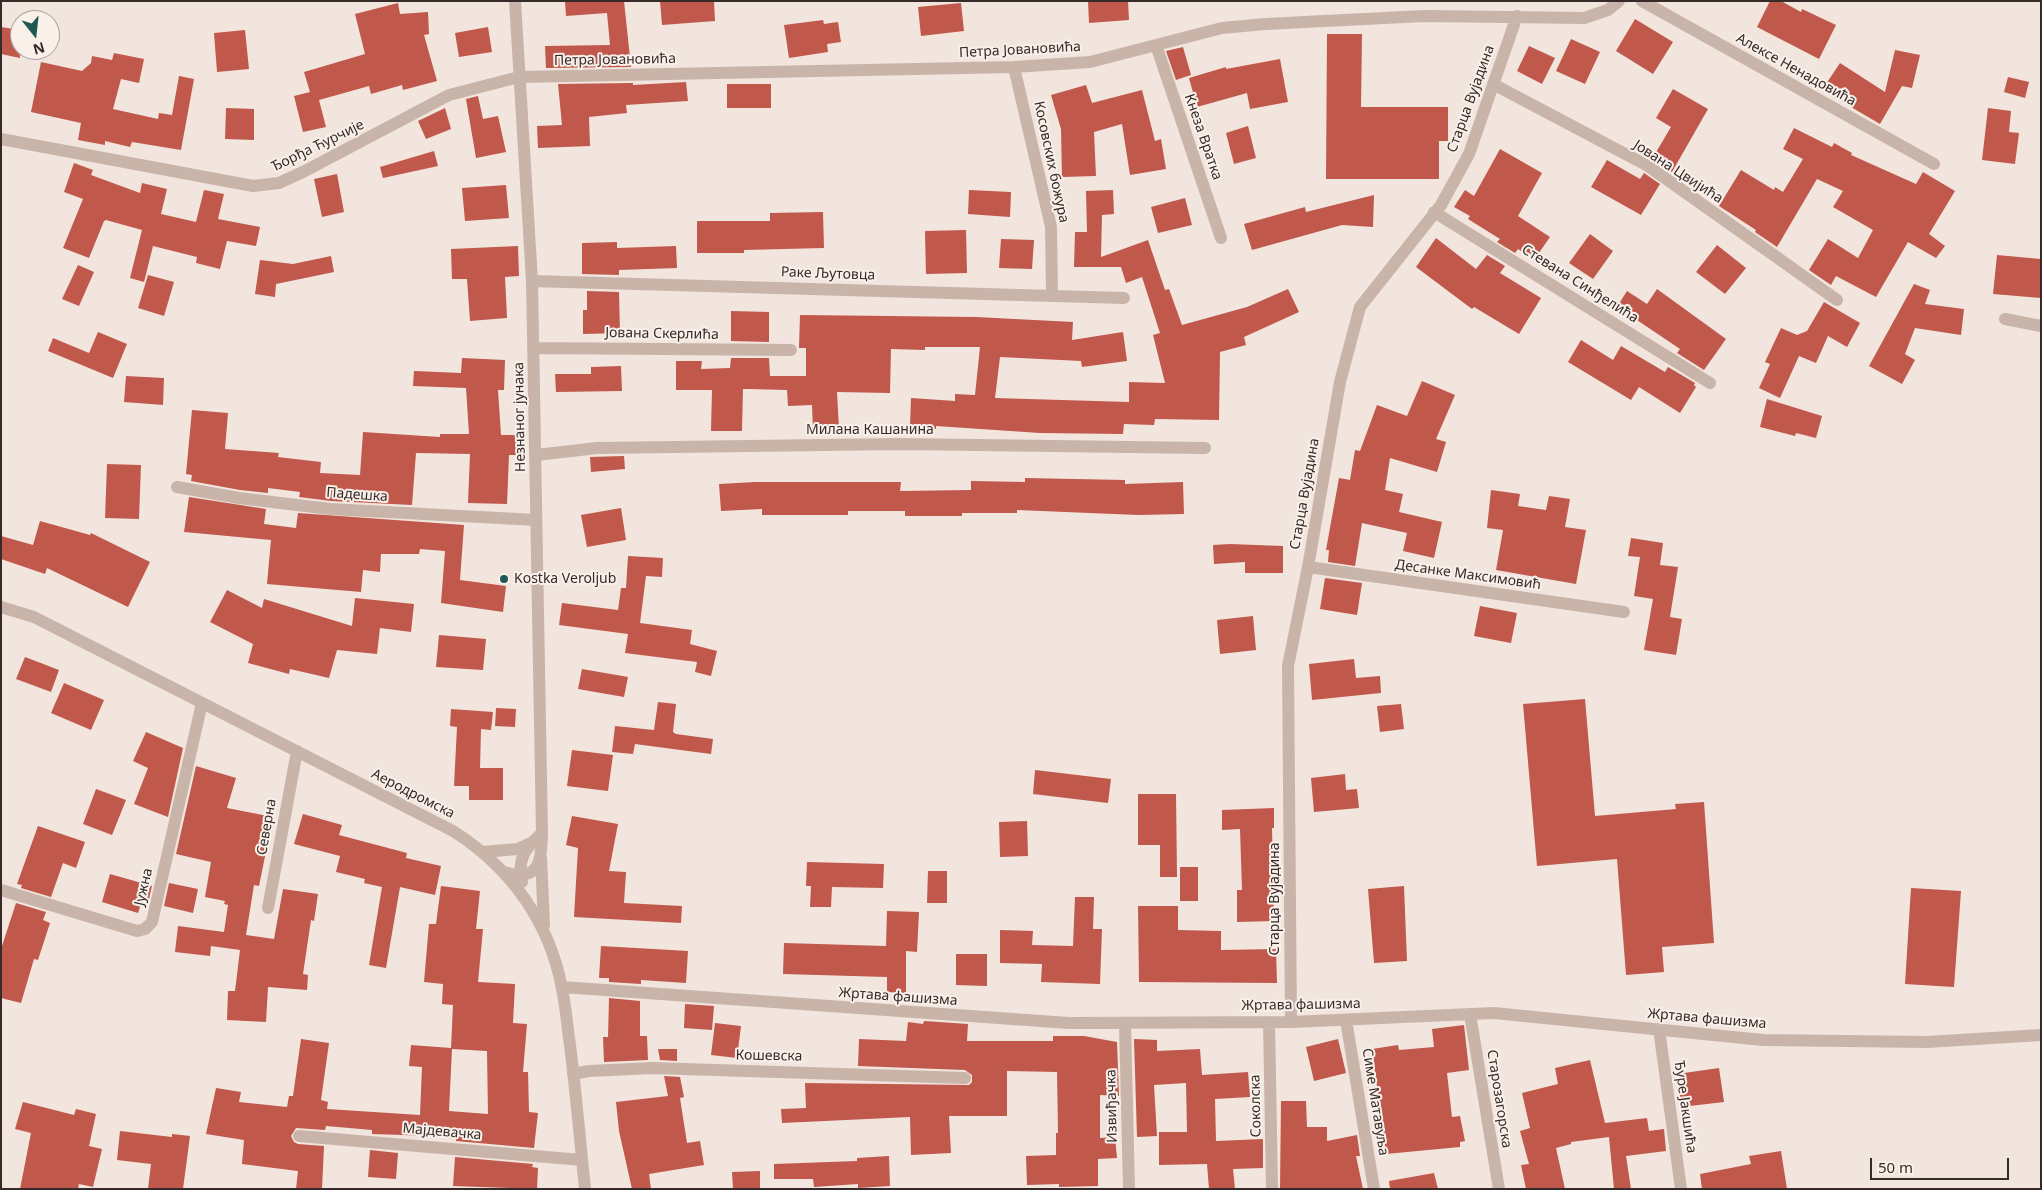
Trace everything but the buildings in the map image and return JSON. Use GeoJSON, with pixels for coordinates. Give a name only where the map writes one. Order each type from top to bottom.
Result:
{"type":"FeatureCollection","features":[{"type":"Feature","properties":{"kind":"street","name":"Незнаног јунака"},"geometry":{"type":"LineString","coordinates":[[515,1],[532,281],[541,858],[543,918],[547,939]]}},
{"type":"Feature","properties":{"kind":"street","name":"Петра Јовановића"},"geometry":{"type":"LineString","coordinates":[[519,77],[1014,67],[1090,62],[1222,28],[1424,16],[1584,18],[1608,10],[1619,1]]}},
{"type":"Feature","properties":{"kind":"street","name":"Алексе Ненадовића"},"geometry":{"type":"LineString","coordinates":[[1642,1],[1934,164]]}},
{"type":"Feature","properties":{"kind":"street","name":"Старца Вујадина"},"geometry":{"type":"LineString","coordinates":[[1291,1022],[1288,666],[1308,567],[1340,382],[1360,307],[1441,205],[1470,154],[1517,16]]}},
{"type":"Feature","properties":{"kind":"street","name":"Кнеза Вратка"},"geometry":{"type":"LineString","coordinates":[[1156,45],[1221,238]]}},
{"type":"Feature","properties":{"kind":"street","name":"Косовских божура"},"geometry":{"type":"LineString","coordinates":[[1014,67],[1051,227],[1052,294]]}},
{"type":"Feature","properties":{"kind":"street","name":"Ђорђа Ћурчије"},"geometry":{"type":"LineString","coordinates":[[1,139],[253,186],[279,183],[450,95],[519,77]]}},
{"type":"Feature","properties":{"kind":"street","name":"Јована Цвијића"},"geometry":{"type":"LineString","coordinates":[[1493,84],[1648,166],[1837,300]]}},
{"type":"Feature","properties":{"kind":"street","name":"Стевана Синђелића"},"geometry":{"type":"LineString","coordinates":[[1434,212],[1710,383]]}},
{"type":"Feature","properties":{"kind":"street","name":"Раке Љутовца"},"geometry":{"type":"LineString","coordinates":[[532,281],[1052,294],[1124,298]]}},
{"type":"Feature","properties":{"kind":"street"},"geometry":{"type":"LineString","coordinates":[[2005,319],[2041,326]]}},
{"type":"Feature","properties":{"kind":"street","name":"Јована Скерлића"},"geometry":{"type":"LineString","coordinates":[[533,348],[792,350]]}},
{"type":"Feature","properties":{"kind":"street","name":"Милана Кашанина"},"geometry":{"type":"LineString","coordinates":[[536,455],[597,448],[880,445],[1205,448]]}},
{"type":"Feature","properties":{"kind":"street","name":"Падешка"},"geometry":{"type":"LineString","coordinates":[[177,487],[239,498],[330,509],[536,520]]}},
{"type":"Feature","properties":{"kind":"street","name":"Десанке Максимовић"},"geometry":{"type":"LineString","coordinates":[[1308,567],[1624,612]]}},
{"type":"Feature","properties":{"kind":"street","name":"Аеродромска"},"geometry":{"type":"LineString","coordinates":[[1,606],[34,617],[453,831],[482,852],[504,872],[526,898],[547,939],[562,987],[574,1074],[585,1189]]}},
{"type":"Feature","properties":{"kind":"street","name":"Јужна"},"geometry":{"type":"LineString","coordinates":[[1,890],[137,931],[145,930],[152,922],[202,703]]}},
{"type":"Feature","properties":{"kind":"street","name":"Северна"},"geometry":{"type":"LineString","coordinates":[[268,908],[297,752]]}},
{"type":"Feature","properties":{"kind":"street"},"geometry":{"type":"LineString","coordinates":[[526,898],[520,863],[522,854],[542,833]]}},
{"type":"Feature","properties":{"kind":"street"},"geometry":{"type":"LineString","coordinates":[[482,852],[518,849],[531,844]]}},
{"type":"Feature","properties":{"kind":"street"},"geometry":{"type":"LineString","coordinates":[[504,872],[521,874],[536,868],[541,858]]}},
{"type":"Feature","properties":{"kind":"street","name":"Жртава фашизма"},"geometry":{"type":"LineString","coordinates":[[562,987],[1060,1022],[1291,1022],[1494,1013],[1763,1040],[1927,1042],[2041,1035]]}},
{"type":"Feature","properties":{"kind":"street","name":"Старозагорска"},"geometry":{"type":"LineString","coordinates":[[1470,1014],[1498,1189]]}},
{"type":"Feature","properties":{"kind":"street","name":"Симе Матавуља"},"geometry":{"type":"LineString","coordinates":[[1346,1020],[1374,1189]]}},
{"type":"Feature","properties":{"kind":"street","name":"Соколска"},"geometry":{"type":"LineString","coordinates":[[1270,1022],[1272,1189]]}},
{"type":"Feature","properties":{"kind":"street","name":"Извиђачка"},"geometry":{"type":"LineString","coordinates":[[1125,1023],[1129,1189]]}},
{"type":"Feature","properties":{"kind":"street","name":"Ђуре Јакшића"},"geometry":{"type":"LineString","coordinates":[[1659,1029],[1680,1189]]}},
{"type":"Feature","properties":{"kind":"street","name":"Кошевска"},"geometry":{"type":"LineString","coordinates":[[574,1074],[589,1071],[653,1068],[964,1078]]}},
{"type":"Feature","properties":{"kind":"street","name":"Мајдевачка"},"geometry":{"type":"LineString","coordinates":[[299,1136],[582,1160]]}},
{"type":"Feature","properties":{"kind":"place","name":"Kostka Veroljub"},"geometry":{"type":"Point","coordinates":[504,579]}}]}
